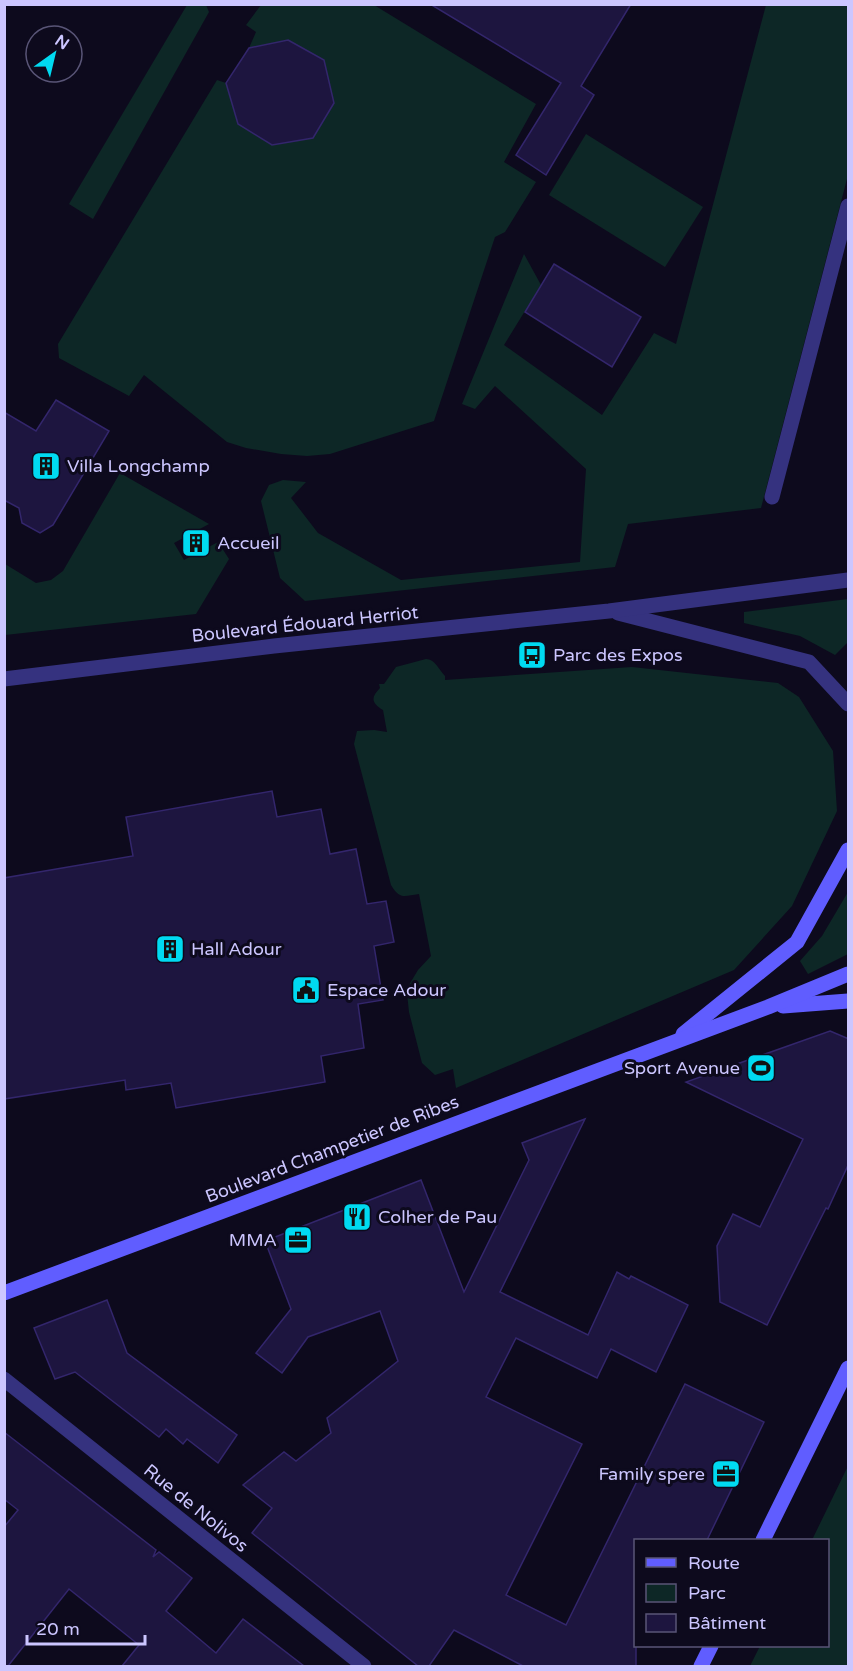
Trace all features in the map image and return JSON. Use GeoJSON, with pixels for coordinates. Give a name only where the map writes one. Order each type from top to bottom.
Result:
{"type":"FeatureCollection","features":[{"type":"Feature","properties":{"kind":"main road","name":"Boulevard Champetier de Ribes"},"geometry":{"type":"LineString","coordinates":[[674,1041],[797,942],[849,850]]}},
{"type":"Feature","properties":{"kind":"main road","name":"Boulevard Champetier de Ribes"},"geometry":{"type":"LineString","coordinates":[[4,1293],[768,1007],[849,974]]}},
{"type":"Feature","properties":{"kind":"main road"},"geometry":{"type":"LineString","coordinates":[[768,1007],[849,1001]]}},
{"type":"Feature","properties":{"kind":"main road"},"geometry":{"type":"LineString","coordinates":[[764,1539],[849,1368]]}},
{"type":"Feature","properties":{"kind":"main road"},"geometry":{"type":"LineString","coordinates":[[701,1666],[710,1647]]}},
{"type":"Feature","properties":{"kind":"street"},"geometry":{"type":"LineString","coordinates":[[772,497],[849,206]]}},
{"type":"Feature","properties":{"kind":"street","name":"Boulevard Édouard Herriot"},"geometry":{"type":"LineString","coordinates":[[4,679],[274,645],[609,611],[849,580]]}},
{"type":"Feature","properties":{"kind":"street","name":"Boulevard Édouard Herriot"},"geometry":{"type":"LineString","coordinates":[[609,611],[809,662],[849,704]]}},
{"type":"Feature","properties":{"kind":"street","name":"Rue de Nolivos"},"geometry":{"type":"LineString","coordinates":[[4,1379],[364,1666]]}},
{"type":"Feature","properties":{"kind":"green space"},"geometry":{"type":"Polygon","coordinates":[[[187,5],[206,5],[209,12],[93,219],[69,204],[187,5]]]}},
{"type":"Feature","properties":{"kind":"green space"},"geometry":{"type":"Polygon","coordinates":[[[261,5],[374,5],[536,104],[504,162],[536,182],[505,232],[495,237],[434,421],[330,454],[307,456],[281,454],[227,442],[144,375],[129,396],[59,358],[58,344],[217,80],[226,83],[238,124],[272,145],[313,138],[249,48],[256,32],[246,25],[261,5]]]}},
{"type":"Feature","properties":{"kind":"green space"},"geometry":{"type":"Polygon","coordinates":[[[766,5],[848,5],[848,175],[761,508],[628,524],[615,567],[305,601],[280,578],[261,501],[269,485],[283,480],[306,482],[291,498],[318,533],[401,580],[580,562],[586,469],[495,386],[475,409],[462,404],[524,254],[541,285],[504,345],[602,415],[654,333],[676,344],[766,5]]]}},
{"type":"Feature","properties":{"kind":"green space"},"geometry":{"type":"Polygon","coordinates":[[[586,134],[703,207],[665,267],[549,195],[586,134]]]}},
{"type":"Feature","properties":{"kind":"green space"},"geometry":{"type":"Polygon","coordinates":[[[120,473],[209,524],[174,543],[184,560],[218,542],[229,559],[196,614],[5,635],[5,564],[36,583],[51,580],[63,571],[120,473]]]}},
{"type":"Feature","properties":{"kind":"green space"},"geometry":{"type":"Polygon","coordinates":[[[848,599],[848,642],[835,655],[800,636],[744,623],[744,612],[848,599]]]}},
{"type":"Feature","properties":{"kind":"green space"},"geometry":{"type":"Polygon","coordinates":[[[426,659],[437,665],[445,676],[445,680],[632,667],[778,683],[799,697],[833,751],[837,811],[792,906],[734,970],[456,1088],[453,1069],[435,1075],[422,1063],[409,1012],[407,993],[418,970],[431,956],[419,894],[400,895],[391,885],[354,744],[357,731],[387,732],[383,710],[376,705],[374,700],[380,688],[379,684],[384,684],[396,667],[426,659]]]}},
{"type":"Feature","properties":{"kind":"green space"},"geometry":{"type":"Polygon","coordinates":[[[848,892],[848,954],[808,974],[800,961],[822,936],[848,892]]]}},
{"type":"Feature","properties":{"kind":"green space"},"geometry":{"type":"Polygon","coordinates":[[[848,1466],[848,1666],[750,1666],[760,1647],[829,1647],[829,1539],[812,1539],[848,1466]]]}},
{"type":"Feature","properties":{"kind":"building"},"geometry":{"type":"Polygon","coordinates":[[[430,4],[631,4],[581,86],[594,95],[546,175],[516,155],[561,83],[430,4]]]}},
{"type":"Feature","properties":{"kind":"building"},"geometry":{"type":"Polygon","coordinates":[[[288,40],[324,60],[334,103],[313,138],[272,145],[238,124],[226,83],[249,48],[288,40]]]}},
{"type":"Feature","properties":{"kind":"building"},"geometry":{"type":"Polygon","coordinates":[[[554,264],[641,317],[612,367],[525,312],[554,264]]]}},
{"type":"Feature","properties":{"kind":"building","name":"Villa Longchamp"},"geometry":{"type":"Polygon","coordinates":[[[56,400],[109,431],[53,525],[40,533],[22,523],[19,508],[4,500],[4,412],[36,431],[56,400]]]}},
{"type":"Feature","properties":{"kind":"building","name":"Hall Adour"},"geometry":{"type":"Polygon","coordinates":[[[272,791],[277,817],[321,809],[330,854],[356,849],[367,904],[386,901],[394,942],[374,946],[383,1000],[358,1004],[364,1048],[321,1056],[325,1082],[176,1108],[171,1083],[126,1090],[125,1080],[4,1099],[4,878],[133,856],[126,817],[272,791]]]}},
{"type":"Feature","properties":{"kind":"building"},"geometry":{"type":"Polygon","coordinates":[[[830,1031],[849,1039],[849,1163],[828,1209],[826,1208],[767,1325],[720,1302],[717,1246],[733,1214],[760,1227],[803,1139],[686,1082],[830,1031]]]}},
{"type":"Feature","properties":{"kind":"building"},"geometry":{"type":"Polygon","coordinates":[[[585,1119],[500,1292],[588,1335],[617,1272],[629,1279],[631,1276],[688,1305],[656,1372],[611,1349],[597,1378],[516,1338],[486,1397],[582,1444],[506,1595],[566,1625],[685,1384],[764,1422],[707,1539],[634,1539],[636,1666],[523,1666],[454,1630],[429,1666],[418,1666],[252,1533],[272,1508],[243,1485],[284,1452],[296,1461],[331,1433],[327,1418],[398,1361],[380,1311],[308,1337],[282,1373],[256,1353],[291,1309],[265,1241],[421,1180],[464,1292],[529,1160],[522,1143],[585,1119]]]}},
{"type":"Feature","properties":{"kind":"building"},"geometry":{"type":"Polygon","coordinates":[[[107,1300],[127,1353],[237,1435],[218,1463],[187,1439],[183,1444],[166,1429],[159,1437],[75,1372],[55,1379],[34,1328],[107,1300]]]}},
{"type":"Feature","properties":{"kind":"building"},"geometry":{"type":"Polygon","coordinates":[[[4,1432],[156,1550],[153,1557],[159,1552],[192,1578],[166,1611],[216,1653],[243,1619],[304,1666],[122,1666],[139,1645],[69,1589],[8,1666],[4,1666],[4,1527],[18,1510],[4,1499],[4,1432]]]}},
{"type":"Feature","properties":{"kind":"place","name":"Villa Longchamp"},"geometry":{"type":"Point","coordinates":[46,466]}},
{"type":"Feature","properties":{"kind":"place","name":"Accueil"},"geometry":{"type":"Point","coordinates":[196,543]}},
{"type":"Feature","properties":{"kind":"place","name":"Parc des Expos"},"geometry":{"type":"Point","coordinates":[532,655]}},
{"type":"Feature","properties":{"kind":"place","name":"Hall Adour"},"geometry":{"type":"Point","coordinates":[170,949]}},
{"type":"Feature","properties":{"kind":"place","name":"Espace Adour"},"geometry":{"type":"Point","coordinates":[306,990]}},
{"type":"Feature","properties":{"kind":"place","name":"Sport Avenue"},"geometry":{"type":"Point","coordinates":[761,1068]}},
{"type":"Feature","properties":{"kind":"place","name":"Colher de Pau"},"geometry":{"type":"Point","coordinates":[357,1217]}},
{"type":"Feature","properties":{"kind":"place","name":"MMA"},"geometry":{"type":"Point","coordinates":[298,1240]}},
{"type":"Feature","properties":{"kind":"place","name":"Family spere"},"geometry":{"type":"Point","coordinates":[726,1474]}}]}
